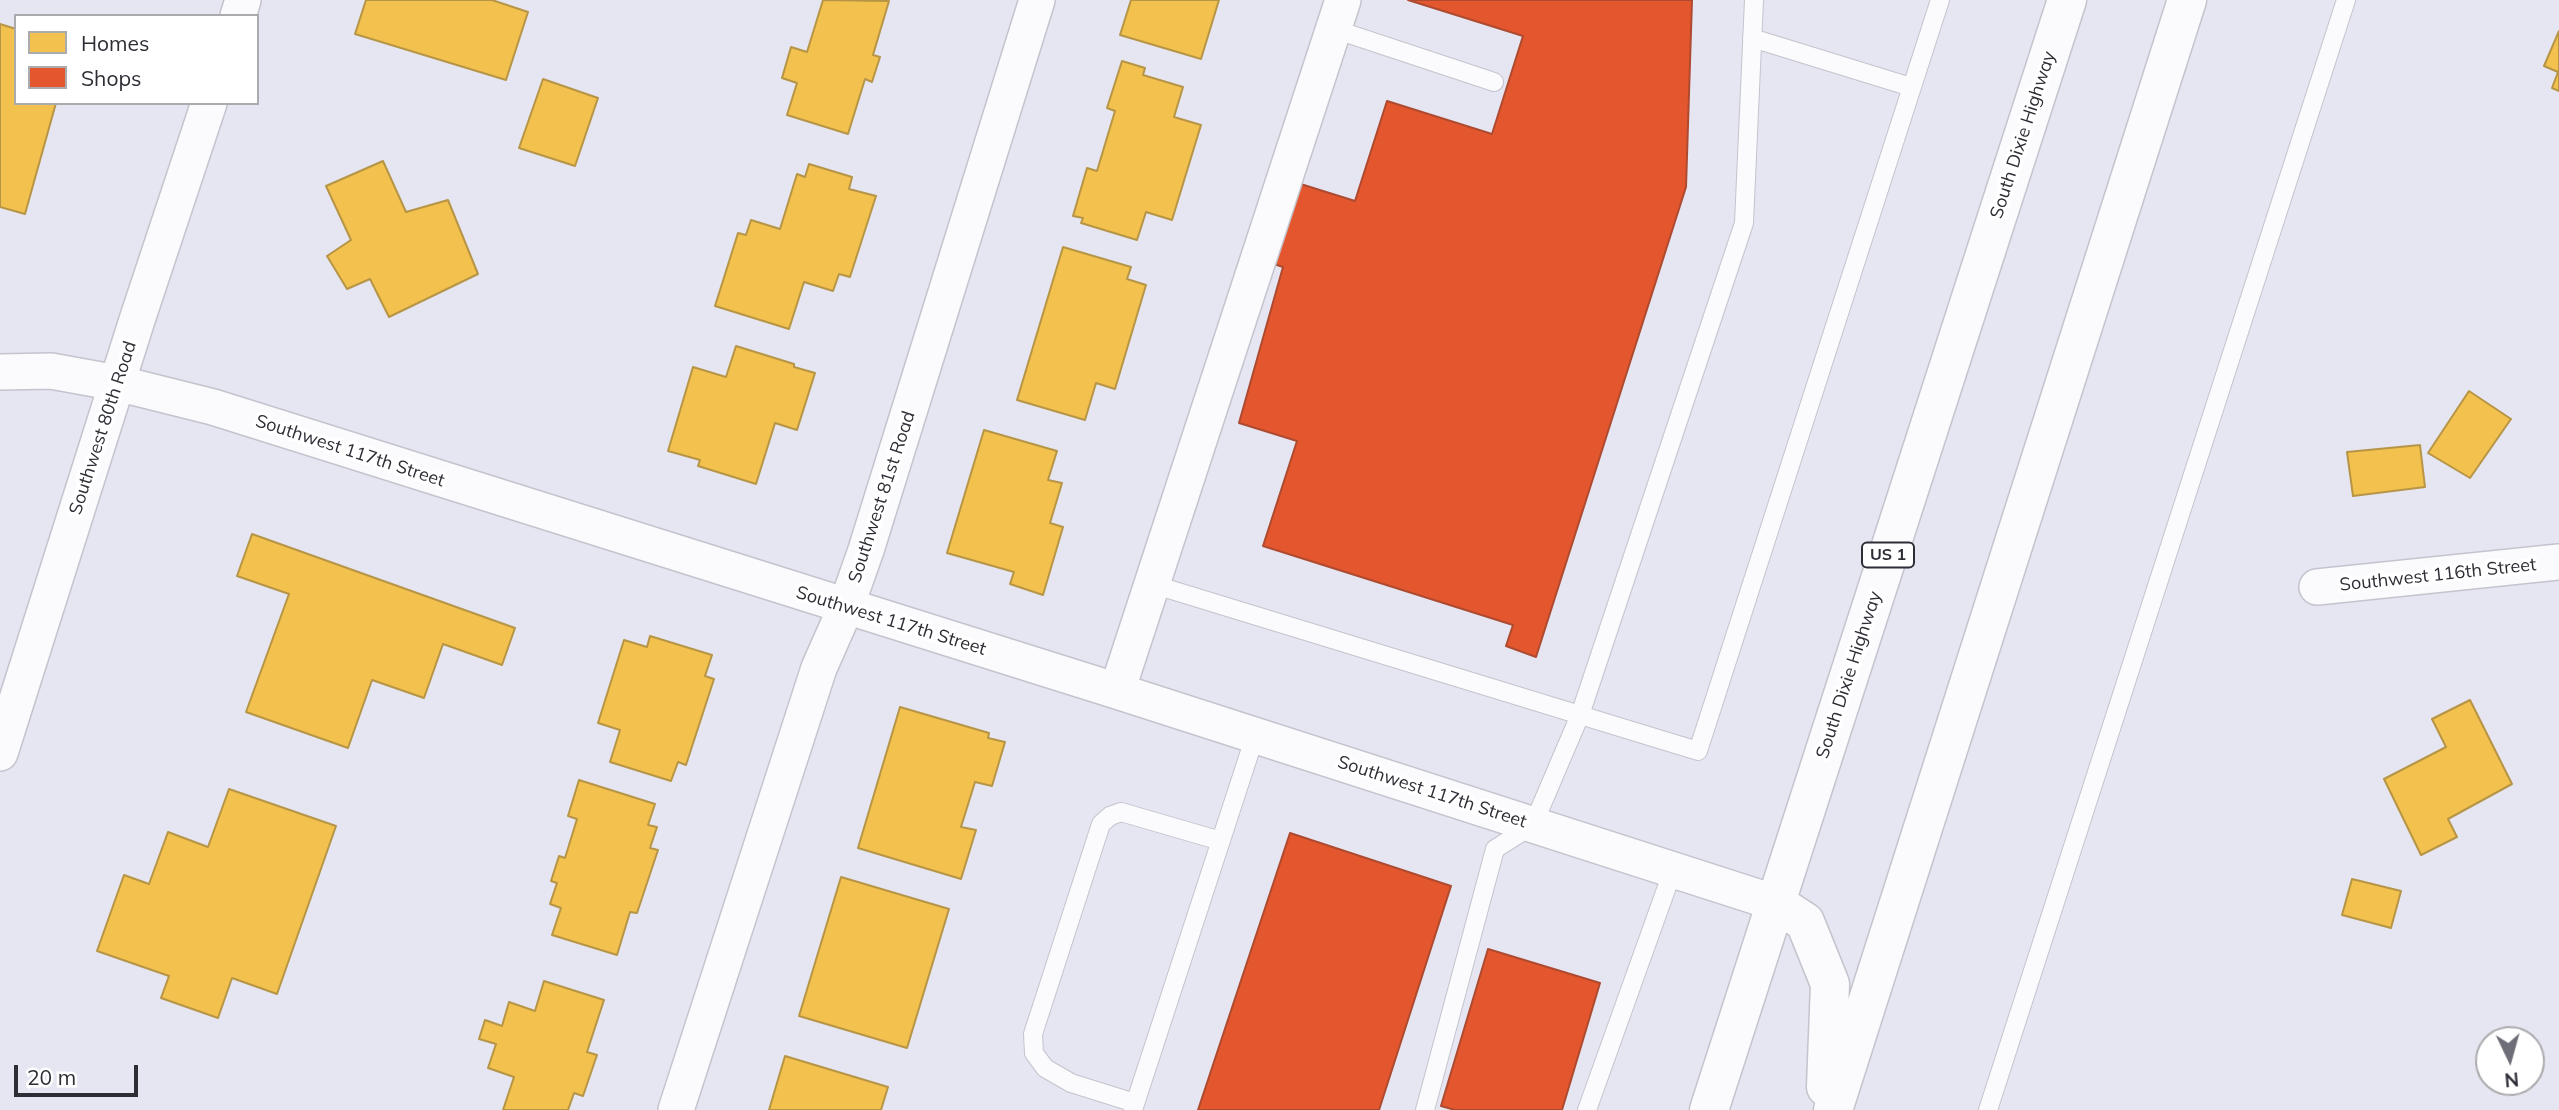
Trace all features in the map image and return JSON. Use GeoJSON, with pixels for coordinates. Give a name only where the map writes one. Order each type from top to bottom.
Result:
{"type":"FeatureCollection","features":[{"type":"Feature","properties":{"kind":"highway","name":"South Dixie Highway"},"geometry":{"type":"LineString","coordinates":[[1709,1110],[2067,0]]}},
{"type":"Feature","properties":{"kind":"highway"},"geometry":{"type":"LineString","coordinates":[[1833,1110],[2187,0]]}},
{"type":"Feature","properties":{"kind":"highway"},"geometry":{"type":"LineString","coordinates":[[1776,903],[1805,922],[1830,984],[1826,1110]]}},
{"type":"Feature","properties":{"kind":"street","name":"Southwest 81st Road"},"geometry":{"type":"LineString","coordinates":[[676,1110],[819,668],[846,607],[1037,0]]}},
{"type":"Feature","properties":{"kind":"street"},"geometry":{"type":"LineString","coordinates":[[1117,691],[1338,14]]}},
{"type":"Feature","properties":{"kind":"street","name":"Southwest 80th Road"},"geometry":{"type":"LineString","coordinates":[[0,753],[208,105]]}},
{"type":"Feature","properties":{"kind":"street","name":"Southwest 117th Street"},"geometry":{"type":"LineString","coordinates":[[0,372],[51,371],[117,383],[213,407],[1117,691],[1776,903]]}},
{"type":"Feature","properties":{"kind":"street","name":"Southwest 116th Street"},"geometry":{"type":"LineString","coordinates":[[2317,587],[2559,562]]}},
{"type":"Feature","properties":{"kind":"lane"},"geometry":{"type":"LineString","coordinates":[[1425,1110],[1494,849],[1533,825],[1580,715],[1744,223],[1754,0]]}},
{"type":"Feature","properties":{"kind":"lane"},"geometry":{"type":"LineString","coordinates":[[1152,584],[1698,751],[1940,0]]}},
{"type":"Feature","properties":{"kind":"lane"},"geometry":{"type":"LineString","coordinates":[[1988,1110],[2346,0]]}},
{"type":"Feature","properties":{"kind":"lane"},"geometry":{"type":"LineString","coordinates":[[1338,14],[1494,82]]}},
{"type":"Feature","properties":{"kind":"lane"},"geometry":{"type":"LineString","coordinates":[[1752,38],[1911,87]]}},
{"type":"Feature","properties":{"kind":"lane"},"geometry":{"type":"LineString","coordinates":[[1221,841],[1121,812],[1110,816],[1101,824],[1033,1034],[1034,1053],[1045,1068],[1071,1083],[1134,1107],[1221,841],[1255,736]]}},
{"type":"Feature","properties":{"kind":"lane"},"geometry":{"type":"LineString","coordinates":[[1587,1110],[1673,870]]}},
{"type":"Feature","properties":{"kind":"building: Homes"},"geometry":{"type":"Polygon","coordinates":[[[366,0],[492,0],[528,12],[506,80],[355,34],[366,0]]]}},
{"type":"Feature","properties":{"kind":"building: Homes"},"geometry":{"type":"Polygon","coordinates":[[[823,0],[889,1],[873,55],[880,57],[872,82],[865,79],[848,134],[787,115],[797,83],[782,78],[791,47],[807,52],[823,0]]]}},
{"type":"Feature","properties":{"kind":"building: Homes"},"geometry":{"type":"Polygon","coordinates":[[[1131,0],[1219,0],[1201,59],[1120,35],[1131,0]]]}},
{"type":"Feature","properties":{"kind":"building: Homes"},"geometry":{"type":"Polygon","coordinates":[[[0,24],[14,28],[14,105],[55,105],[25,214],[0,207],[0,24]]]}},
{"type":"Feature","properties":{"kind":"building: Homes"},"geometry":{"type":"Polygon","coordinates":[[[2559,31],[2559,91],[2552,88],[2558,72],[2544,66],[2559,31]]]}},
{"type":"Feature","properties":{"kind":"building: Homes"},"geometry":{"type":"Polygon","coordinates":[[[1122,61],[1145,68],[1143,75],[1183,87],[1174,117],[1201,125],[1172,220],[1146,212],[1137,240],[1081,223],[1083,218],[1073,216],[1087,168],[1097,171],[1115,111],[1107,108],[1122,61]]]}},
{"type":"Feature","properties":{"kind":"building: Homes"},"geometry":{"type":"Polygon","coordinates":[[[543,79],[598,98],[575,166],[519,148],[543,79]]]}},
{"type":"Feature","properties":{"kind":"building: Homes"},"geometry":{"type":"Polygon","coordinates":[[[383,161],[406,212],[448,200],[478,274],[389,317],[370,279],[347,289],[327,256],[351,240],[326,186],[383,161]]]}},
{"type":"Feature","properties":{"kind":"building: Homes"},"geometry":{"type":"Polygon","coordinates":[[[809,164],[852,177],[849,189],[876,196],[850,277],[839,274],[833,291],[804,282],[789,329],[715,306],[738,233],[746,235],[751,220],[780,229],[797,174],[805,177],[809,164]]]}},
{"type":"Feature","properties":{"kind":"building: Homes"},"geometry":{"type":"Polygon","coordinates":[[[1063,247],[1131,267],[1127,279],[1146,285],[1115,389],[1096,383],[1085,420],[1017,400],[1063,247]]]}},
{"type":"Feature","properties":{"kind":"building: Homes"},"geometry":{"type":"Polygon","coordinates":[[[736,346],[815,373],[797,430],[775,423],[756,484],[698,466],[700,460],[668,451],[693,367],[726,377],[736,346]]]}},
{"type":"Feature","properties":{"kind":"building: Homes"},"geometry":{"type":"Polygon","coordinates":[[[2469,391],[2511,419],[2470,478],[2428,453],[2469,391]]]}},
{"type":"Feature","properties":{"kind":"building: Homes"},"geometry":{"type":"Polygon","coordinates":[[[984,430],[1057,451],[1048,480],[1062,483],[1050,523],[1063,527],[1043,595],[1010,584],[1014,572],[947,553],[984,430]]]}},
{"type":"Feature","properties":{"kind":"building: Homes"},"geometry":{"type":"Polygon","coordinates":[[[2420,445],[2425,487],[2353,496],[2347,452],[2420,445]]]}},
{"type":"Feature","properties":{"kind":"building: Homes"},"geometry":{"type":"Polygon","coordinates":[[[252,534],[515,628],[502,665],[443,644],[424,698],[372,680],[348,748],[246,712],[289,594],[237,576],[252,534]]]}},
{"type":"Feature","properties":{"kind":"building: Homes"},"geometry":{"type":"Polygon","coordinates":[[[650,636],[712,655],[705,676],[714,679],[686,765],[678,762],[671,781],[610,762],[620,730],[598,723],[624,640],[647,647],[650,636]]]}},
{"type":"Feature","properties":{"kind":"building: Homes"},"geometry":{"type":"Polygon","coordinates":[[[2470,700],[2512,784],[2448,819],[2457,837],[2421,855],[2384,779],[2446,747],[2432,719],[2470,700]]]}},
{"type":"Feature","properties":{"kind":"building: Homes"},"geometry":{"type":"Polygon","coordinates":[[[900,707],[989,733],[988,738],[1005,742],[992,786],[975,782],[961,827],[976,830],[961,879],[858,848],[900,707]]]}},
{"type":"Feature","properties":{"kind":"building: Homes"},"geometry":{"type":"Polygon","coordinates":[[[579,780],[655,804],[648,825],[657,827],[650,848],[658,850],[637,913],[630,912],[617,955],[552,935],[561,908],[550,904],[557,883],[551,881],[559,856],[565,858],[577,819],[568,816],[579,780]]]}},
{"type":"Feature","properties":{"kind":"building: Homes"},"geometry":{"type":"Polygon","coordinates":[[[229,789],[336,826],[277,994],[232,978],[218,1018],[161,998],[169,976],[97,951],[124,875],[149,884],[168,832],[208,847],[229,789]]]}},
{"type":"Feature","properties":{"kind":"building: Homes"},"geometry":{"type":"Polygon","coordinates":[[[841,877],[949,909],[907,1048],[799,1016],[841,877]]]}},
{"type":"Feature","properties":{"kind":"building: Homes"},"geometry":{"type":"Polygon","coordinates":[[[2352,879],[2401,891],[2391,928],[2342,915],[2352,879]]]}},
{"type":"Feature","properties":{"kind":"building: Homes"},"geometry":{"type":"Polygon","coordinates":[[[544,981],[604,1000],[587,1052],[597,1055],[583,1096],[574,1093],[568,1110],[503,1110],[514,1077],[488,1068],[496,1044],[479,1039],[485,1020],[502,1026],[509,1002],[535,1011],[544,981]]]}},
{"type":"Feature","properties":{"kind":"building: Homes"},"geometry":{"type":"Polygon","coordinates":[[[785,1056],[888,1087],[881,1110],[769,1110],[785,1056]]]}},
{"type":"Feature","properties":{"kind":"building: Shops"},"geometry":{"type":"Polygon","coordinates":[[[1408,0],[1692,0],[1686,187],[1536,657],[1506,646],[1513,625],[1263,546],[1297,441],[1239,423],[1283,267],[1265,261],[1291,181],[1355,201],[1387,101],[1492,134],[1523,36],[1408,0]]]}},
{"type":"Feature","properties":{"kind":"building: Shops"},"geometry":{"type":"Polygon","coordinates":[[[1290,833],[1451,886],[1379,1110],[1198,1110],[1290,833]]]}},
{"type":"Feature","properties":{"kind":"building: Shops"},"geometry":{"type":"Polygon","coordinates":[[[1488,949],[1600,983],[1562,1110],[1455,1110],[1441,1106],[1488,949]]]}}]}
